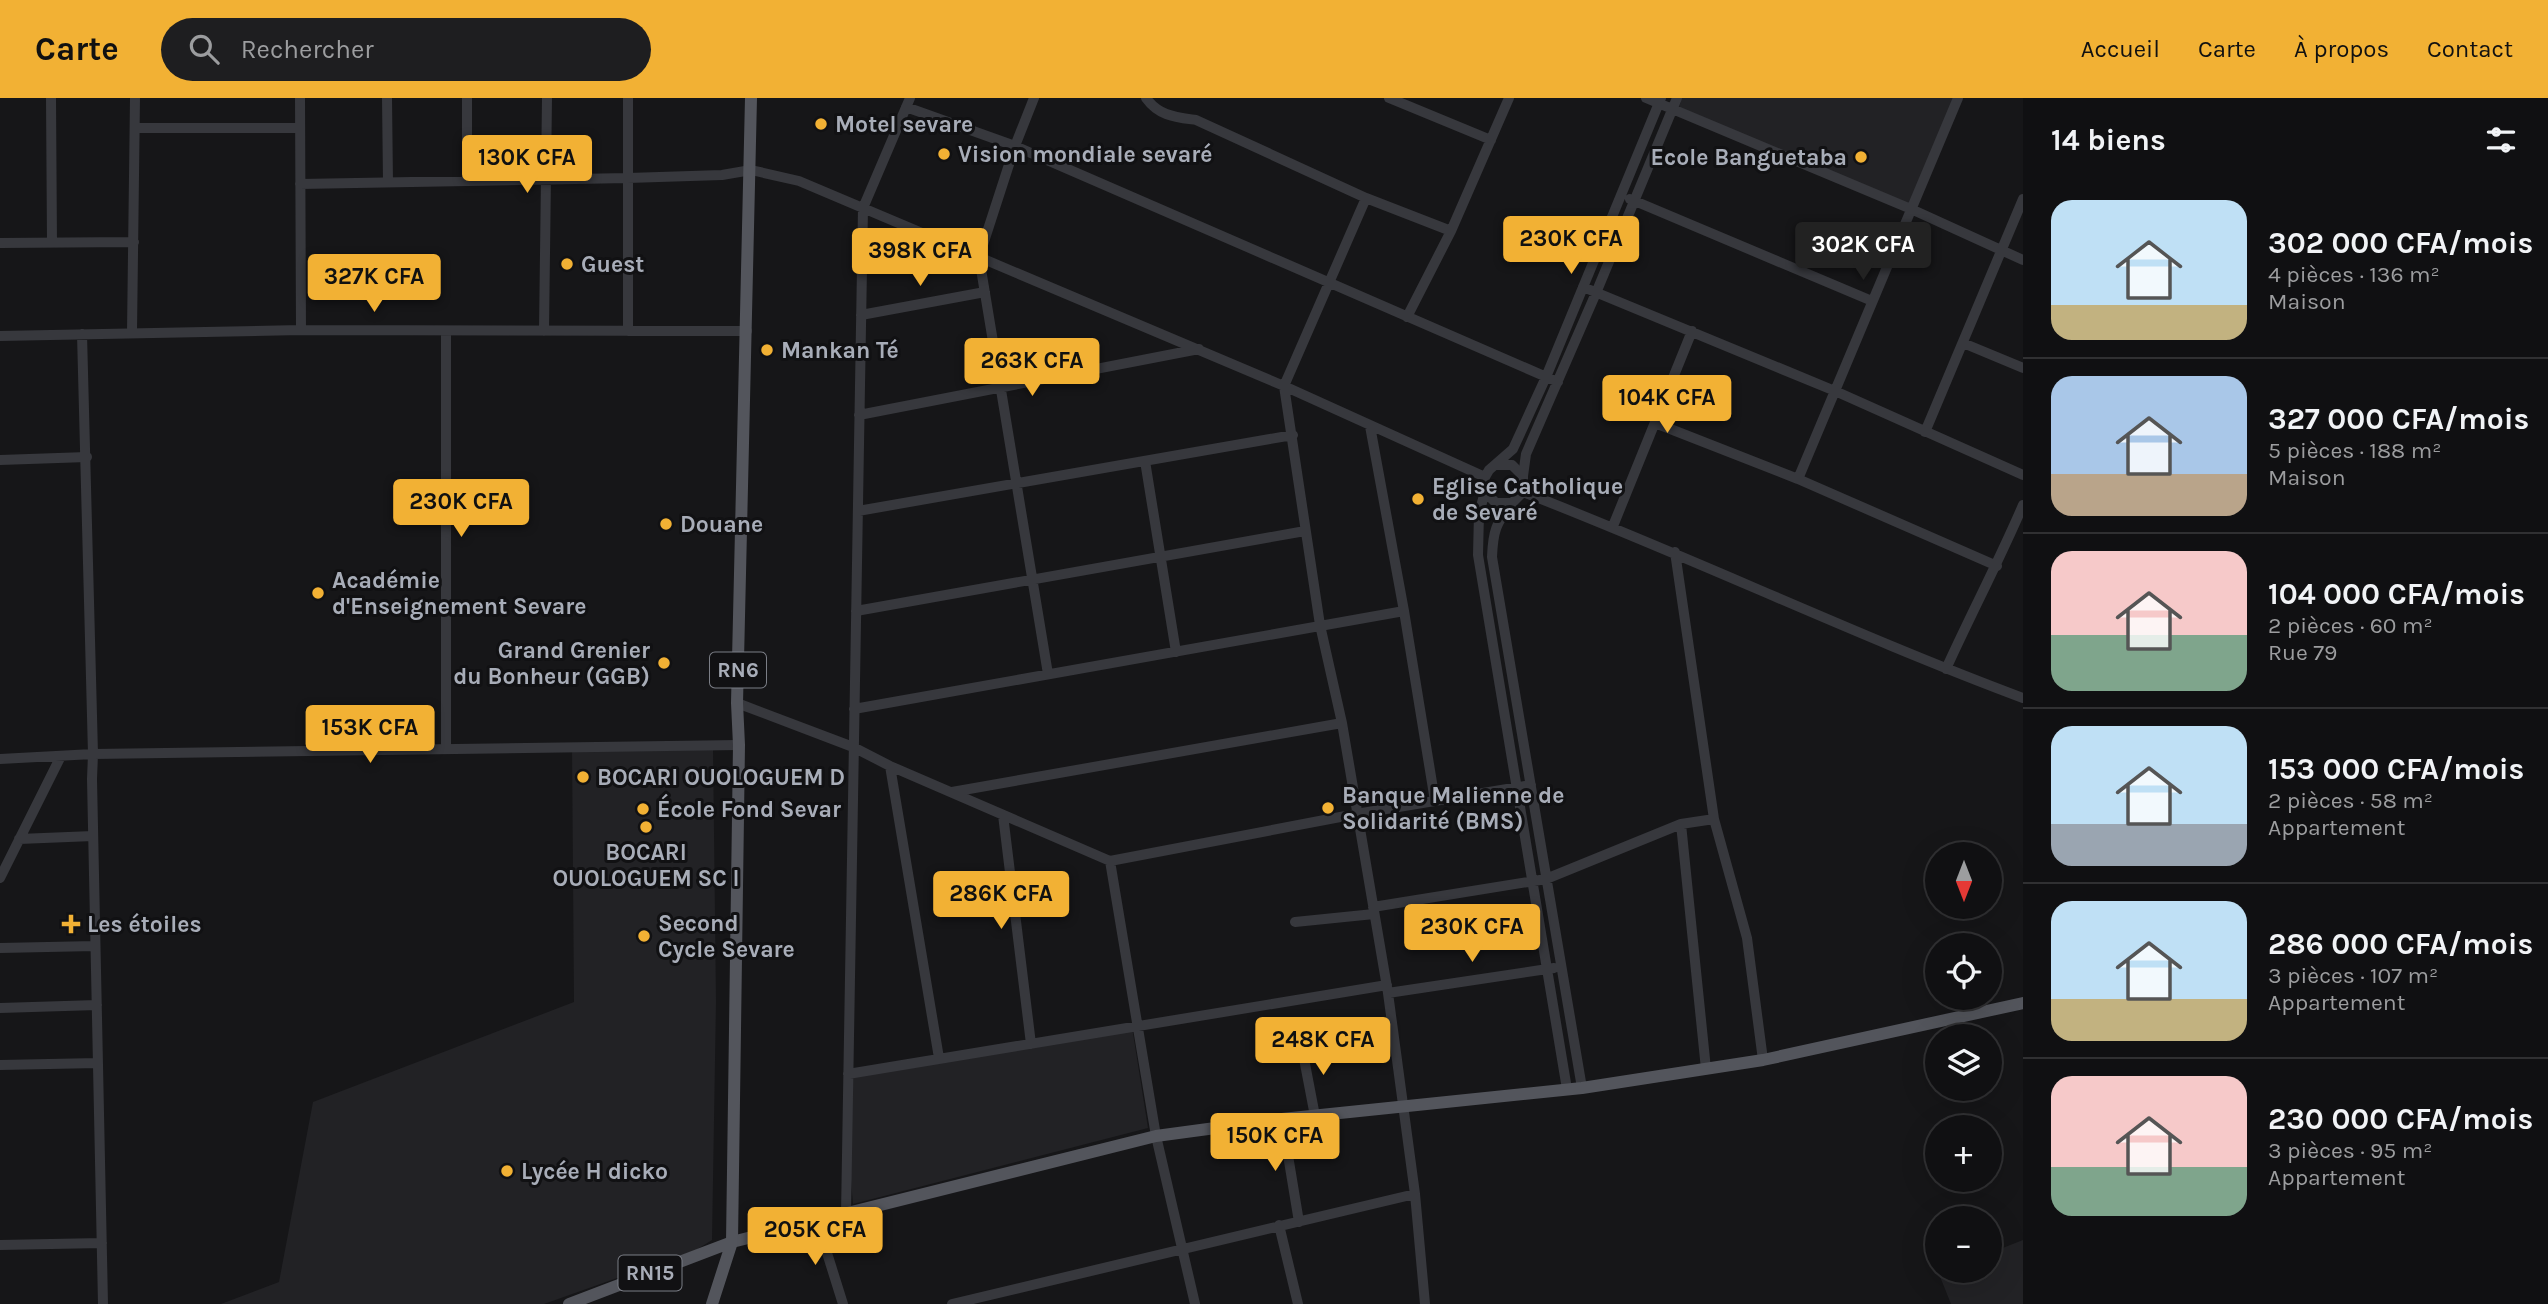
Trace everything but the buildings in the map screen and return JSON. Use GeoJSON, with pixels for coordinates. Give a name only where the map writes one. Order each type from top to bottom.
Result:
{"type":"FeatureCollection","features":[{"type":"Feature","properties":{"kind":"main road","name":"RN6"},"geometry":{"type":"LineString","coordinates":[[732,1242],[739,745],[737,703],[751,98]]}},
{"type":"Feature","properties":{"kind":"main road"},"geometry":{"type":"LineString","coordinates":[[712,1304],[732,1242],[1156,1136],[1283,1119],[1567,1090],[1706,1069],[1763,1060],[2023,1003]]}},
{"type":"Feature","properties":{"kind":"main road","name":"RN15"},"geometry":{"type":"LineString","coordinates":[[569,1304],[732,1242]]}},
{"type":"Feature","properties":{"kind":"street"},"geometry":{"type":"LineString","coordinates":[[51,98],[52,243]]}},
{"type":"Feature","properties":{"kind":"street"},"geometry":{"type":"LineString","coordinates":[[132,332],[135,98]]}},
{"type":"Feature","properties":{"kind":"street"},"geometry":{"type":"LineString","coordinates":[[300,98],[301,330]]}},
{"type":"Feature","properties":{"kind":"street"},"geometry":{"type":"LineString","coordinates":[[387,98],[388,182]]}},
{"type":"Feature","properties":{"kind":"street"},"geometry":{"type":"LineString","coordinates":[[467,98],[467,181]]}},
{"type":"Feature","properties":{"kind":"street"},"geometry":{"type":"LineString","coordinates":[[544,331],[547,98]]}},
{"type":"Feature","properties":{"kind":"street"},"geometry":{"type":"LineString","coordinates":[[628,98],[628,331]]}},
{"type":"Feature","properties":{"kind":"street"},"geometry":{"type":"LineString","coordinates":[[1034,98],[1015,146],[979,257],[1048,674]]}},
{"type":"Feature","properties":{"kind":"street"},"geometry":{"type":"LineString","coordinates":[[1146,98],[1160,111],[1180,119],[1196,120],[1366,198],[1451,231]]}},
{"type":"Feature","properties":{"kind":"street"},"geometry":{"type":"LineString","coordinates":[[1390,98],[1491,140]]}},
{"type":"Feature","properties":{"kind":"street"},"geometry":{"type":"LineString","coordinates":[[1407,317],[1451,231],[1509,98]]}},
{"type":"Feature","properties":{"kind":"street"},"geometry":{"type":"LineString","coordinates":[[1646,98],[1660,101],[1672,109],[1911,209],[2023,260]]}},
{"type":"Feature","properties":{"kind":"street"},"geometry":{"type":"LineString","coordinates":[[1567,1090],[1554,968],[1540,880],[1531,785],[1492,557],[1497,523],[1523,492],[1526,454],[1677,98]]}},
{"type":"Feature","properties":{"kind":"street"},"geometry":{"type":"LineString","coordinates":[[1798,479],[1958,98]]}},
{"type":"Feature","properties":{"kind":"street"},"geometry":{"type":"LineString","coordinates":[[1540,880],[1518,787],[1478,555],[1479,513],[1485,492],[1485,477],[1513,449],[1546,377],[1660,101]]}},
{"type":"Feature","properties":{"kind":"street"},"geometry":{"type":"LineString","coordinates":[[846,1214],[863,208],[908,103],[1015,146],[1558,382]]}},
{"type":"Feature","properties":{"kind":"street"},"geometry":{"type":"LineString","coordinates":[[135,128],[300,128]]}},
{"type":"Feature","properties":{"kind":"street"},"geometry":{"type":"LineString","coordinates":[[300,184],[628,178],[722,175],[751,170],[799,181],[1199,349],[1485,477]]}},
{"type":"Feature","properties":{"kind":"street"},"geometry":{"type":"LineString","coordinates":[[1621,195],[1872,301]]}},
{"type":"Feature","properties":{"kind":"street"},"geometry":{"type":"LineString","coordinates":[[1366,198],[1284,386],[1320,625],[1342,723],[1387,989],[1405,1107],[1425,1304]]}},
{"type":"Feature","properties":{"kind":"street"},"geometry":{"type":"LineString","coordinates":[[1925,432],[2023,200]]}},
{"type":"Feature","properties":{"kind":"street"},"geometry":{"type":"LineString","coordinates":[[0,243],[134,242]]}},
{"type":"Feature","properties":{"kind":"street"},"geometry":{"type":"LineString","coordinates":[[1583,287],[1835,391],[2023,475]]}},
{"type":"Feature","properties":{"kind":"street"},"geometry":{"type":"LineString","coordinates":[[861,316],[985,292]]}},
{"type":"Feature","properties":{"kind":"street"},"geometry":{"type":"LineString","coordinates":[[0,336],[301,330],[747,331]]}},
{"type":"Feature","properties":{"kind":"street"},"geometry":{"type":"LineString","coordinates":[[446,331],[446,748]]}},
{"type":"Feature","properties":{"kind":"street"},"geometry":{"type":"LineString","coordinates":[[1613,526],[1692,331]]}},
{"type":"Feature","properties":{"kind":"street"},"geometry":{"type":"LineString","coordinates":[[82,334],[103,1304]]}},
{"type":"Feature","properties":{"kind":"street"},"geometry":{"type":"LineString","coordinates":[[1963,343],[2023,368]]}},
{"type":"Feature","properties":{"kind":"street"},"geometry":{"type":"LineString","coordinates":[[859,415],[1199,349]]}},
{"type":"Feature","properties":{"kind":"street"},"geometry":{"type":"LineString","coordinates":[[1655,423],[1798,479],[1997,566]]}},
{"type":"Feature","properties":{"kind":"street"},"geometry":{"type":"LineString","coordinates":[[1370,426],[1435,801]]}},
{"type":"Feature","properties":{"kind":"street"},"geometry":{"type":"LineString","coordinates":[[858,511],[1293,435]]}},
{"type":"Feature","properties":{"kind":"street"},"geometry":{"type":"LineString","coordinates":[[0,460],[86,457]]}},
{"type":"Feature","properties":{"kind":"street"},"geometry":{"type":"LineString","coordinates":[[1145,461],[1176,652]]}},
{"type":"Feature","properties":{"kind":"street"},"geometry":{"type":"LineString","coordinates":[[1496,465],[1511,465],[1523,476]]}},
{"type":"Feature","properties":{"kind":"street"},"geometry":{"type":"LineString","coordinates":[[1485,492],[1496,503],[1512,503]]}},
{"type":"Feature","properties":{"kind":"street"},"geometry":{"type":"LineString","coordinates":[[1523,492],[1613,526],[1946,669],[2023,698]]}},
{"type":"Feature","properties":{"kind":"street"},"geometry":{"type":"LineString","coordinates":[[1946,669],[1971,612],[1997,566],[2023,505]]}},
{"type":"Feature","properties":{"kind":"street"},"geometry":{"type":"LineString","coordinates":[[856,611],[1305,531]]}},
{"type":"Feature","properties":{"kind":"street"},"geometry":{"type":"LineString","coordinates":[[1675,552],[1714,819],[1746,938],[1763,1060]]}},
{"type":"Feature","properties":{"kind":"street"},"geometry":{"type":"LineString","coordinates":[[854,709],[1404,611]]}},
{"type":"Feature","properties":{"kind":"street"},"geometry":{"type":"LineString","coordinates":[[737,703],[853,747],[890,766],[1110,861],[1356,814],[1531,785]]}},
{"type":"Feature","properties":{"kind":"street"},"geometry":{"type":"LineString","coordinates":[[953,792],[1342,723]]}},
{"type":"Feature","properties":{"kind":"street"},"geometry":{"type":"LineString","coordinates":[[0,759],[93,754],[739,745]]}},
{"type":"Feature","properties":{"kind":"street"},"geometry":{"type":"LineString","coordinates":[[0,878],[61,756]]}},
{"type":"Feature","properties":{"kind":"street"},"geometry":{"type":"LineString","coordinates":[[890,766],[939,1058]]}},
{"type":"Feature","properties":{"kind":"street"},"geometry":{"type":"LineString","coordinates":[[1003,815],[1031,1044]]}},
{"type":"Feature","properties":{"kind":"street"},"geometry":{"type":"LineString","coordinates":[[1295,922],[1540,880],[1681,824],[1714,819]]}},
{"type":"Feature","properties":{"kind":"street"},"geometry":{"type":"LineString","coordinates":[[1681,824],[1706,1069]]}},
{"type":"Feature","properties":{"kind":"street"},"geometry":{"type":"LineString","coordinates":[[19,839],[93,836]]}},
{"type":"Feature","properties":{"kind":"street"},"geometry":{"type":"LineString","coordinates":[[1110,861],[1156,1136],[1180,1249],[1195,1304]]}},
{"type":"Feature","properties":{"kind":"street"},"geometry":{"type":"LineString","coordinates":[[0,948],[95,946]]}},
{"type":"Feature","properties":{"kind":"street"},"geometry":{"type":"LineString","coordinates":[[848,1074],[1138,1026],[1387,989],[1554,968]]}},
{"type":"Feature","properties":{"kind":"street"},"geometry":{"type":"LineString","coordinates":[[1554,968],[1582,1088]]}},
{"type":"Feature","properties":{"kind":"street"},"geometry":{"type":"LineString","coordinates":[[0,1008],[97,1005]]}},
{"type":"Feature","properties":{"kind":"street"},"geometry":{"type":"LineString","coordinates":[[1301,1043],[1315,1116]]}},
{"type":"Feature","properties":{"kind":"street"},"geometry":{"type":"LineString","coordinates":[[0,1065],[98,1063]]}},
{"type":"Feature","properties":{"kind":"street"},"geometry":{"type":"LineString","coordinates":[[1283,1119],[1299,1222]]}},
{"type":"Feature","properties":{"kind":"street"},"geometry":{"type":"LineString","coordinates":[[952,1304],[1415,1194]]}},
{"type":"Feature","properties":{"kind":"street"},"geometry":{"type":"LineString","coordinates":[[817,1221],[841,1302]]}},
{"type":"Feature","properties":{"kind":"street"},"geometry":{"type":"LineString","coordinates":[[1279,1225],[1298,1304]]}},
{"type":"Feature","properties":{"kind":"street"},"geometry":{"type":"LineString","coordinates":[[0,1244],[102,1243]]}},
{"type":"Feature","properties":{"kind":"shaded area","name":"Ecole Banguetaba"},"geometry":{"type":"Polygon","coordinates":[[[1682,98],[1955,98],[1908,206],[1679,107],[1682,98]]]}},
{"type":"Feature","properties":{"kind":"shaded area","name":"Lycée H dicko"},"geometry":{"type":"Polygon","coordinates":[[[713,747],[716,1001],[712,1240],[696,1250],[544,1304],[221,1304],[279,1282],[313,1102],[574,1002],[572,748],[713,747]]]}},
{"type":"Feature","properties":{"kind":"shaded area"},"geometry":{"type":"Polygon","coordinates":[[[1132,1027],[1148,1128],[853,1204],[849,1157],[849,1077],[1132,1027]]]}},
{"type":"Feature","properties":{"kind":"shaded area"},"geometry":{"type":"Polygon","coordinates":[[[2023,1240],[2023,1304],[1951,1304],[1943,1283],[2002,1283],[2002,1248],[2023,1240]]]}},
{"type":"Feature","properties":{"kind":"place","name":"Motel sevare"},"geometry":{"type":"Point","coordinates":[821,124]}},
{"type":"Feature","properties":{"kind":"place","name":"Vision mondiale sevaré"},"geometry":{"type":"Point","coordinates":[944,154]}},
{"type":"Feature","properties":{"kind":"place","name":"Ecole Banguetaba"},"geometry":{"type":"Point","coordinates":[1861,157]}},
{"type":"Feature","properties":{"kind":"place","name":"Guest"},"geometry":{"type":"Point","coordinates":[567,264]}},
{"type":"Feature","properties":{"kind":"place","name":"Mankan Té"},"geometry":{"type":"Point","coordinates":[767,350]}},
{"type":"Feature","properties":{"kind":"place","name":"Eglise Catholique de Sevaré"},"geometry":{"type":"Point","coordinates":[1418,499]}},
{"type":"Feature","properties":{"kind":"place","name":"Douane"},"geometry":{"type":"Point","coordinates":[666,524]}},
{"type":"Feature","properties":{"kind":"place","name":"Académie d'Enseignement Sevare"},"geometry":{"type":"Point","coordinates":[318,593]}},
{"type":"Feature","properties":{"kind":"place","name":"Grand Grenier du Bonheur (GGB)"},"geometry":{"type":"Point","coordinates":[664,663]}},
{"type":"Feature","properties":{"kind":"place","name":"BOCARI OUOLOGUEM D"},"geometry":{"type":"Point","coordinates":[583,777]}},
{"type":"Feature","properties":{"kind":"place","name":"Banque Malienne de Solidarité (BMS)"},"geometry":{"type":"Point","coordinates":[1328,808]}},
{"type":"Feature","properties":{"kind":"place","name":"École Fond Sevar"},"geometry":{"type":"Point","coordinates":[643,809]}},
{"type":"Feature","properties":{"kind":"place","name":"BOCARI OUOLOGUEM SC I"},"geometry":{"type":"Point","coordinates":[646,827]}},
{"type":"Feature","properties":{"kind":"place","name":"Les étoiles"},"geometry":{"type":"Point","coordinates":[71,924]}},
{"type":"Feature","properties":{"kind":"place","name":"Second Cycle Sevare"},"geometry":{"type":"Point","coordinates":[644,936]}},
{"type":"Feature","properties":{"kind":"place","name":"Lycée H dicko"},"geometry":{"type":"Point","coordinates":[507,1171]}}]}
